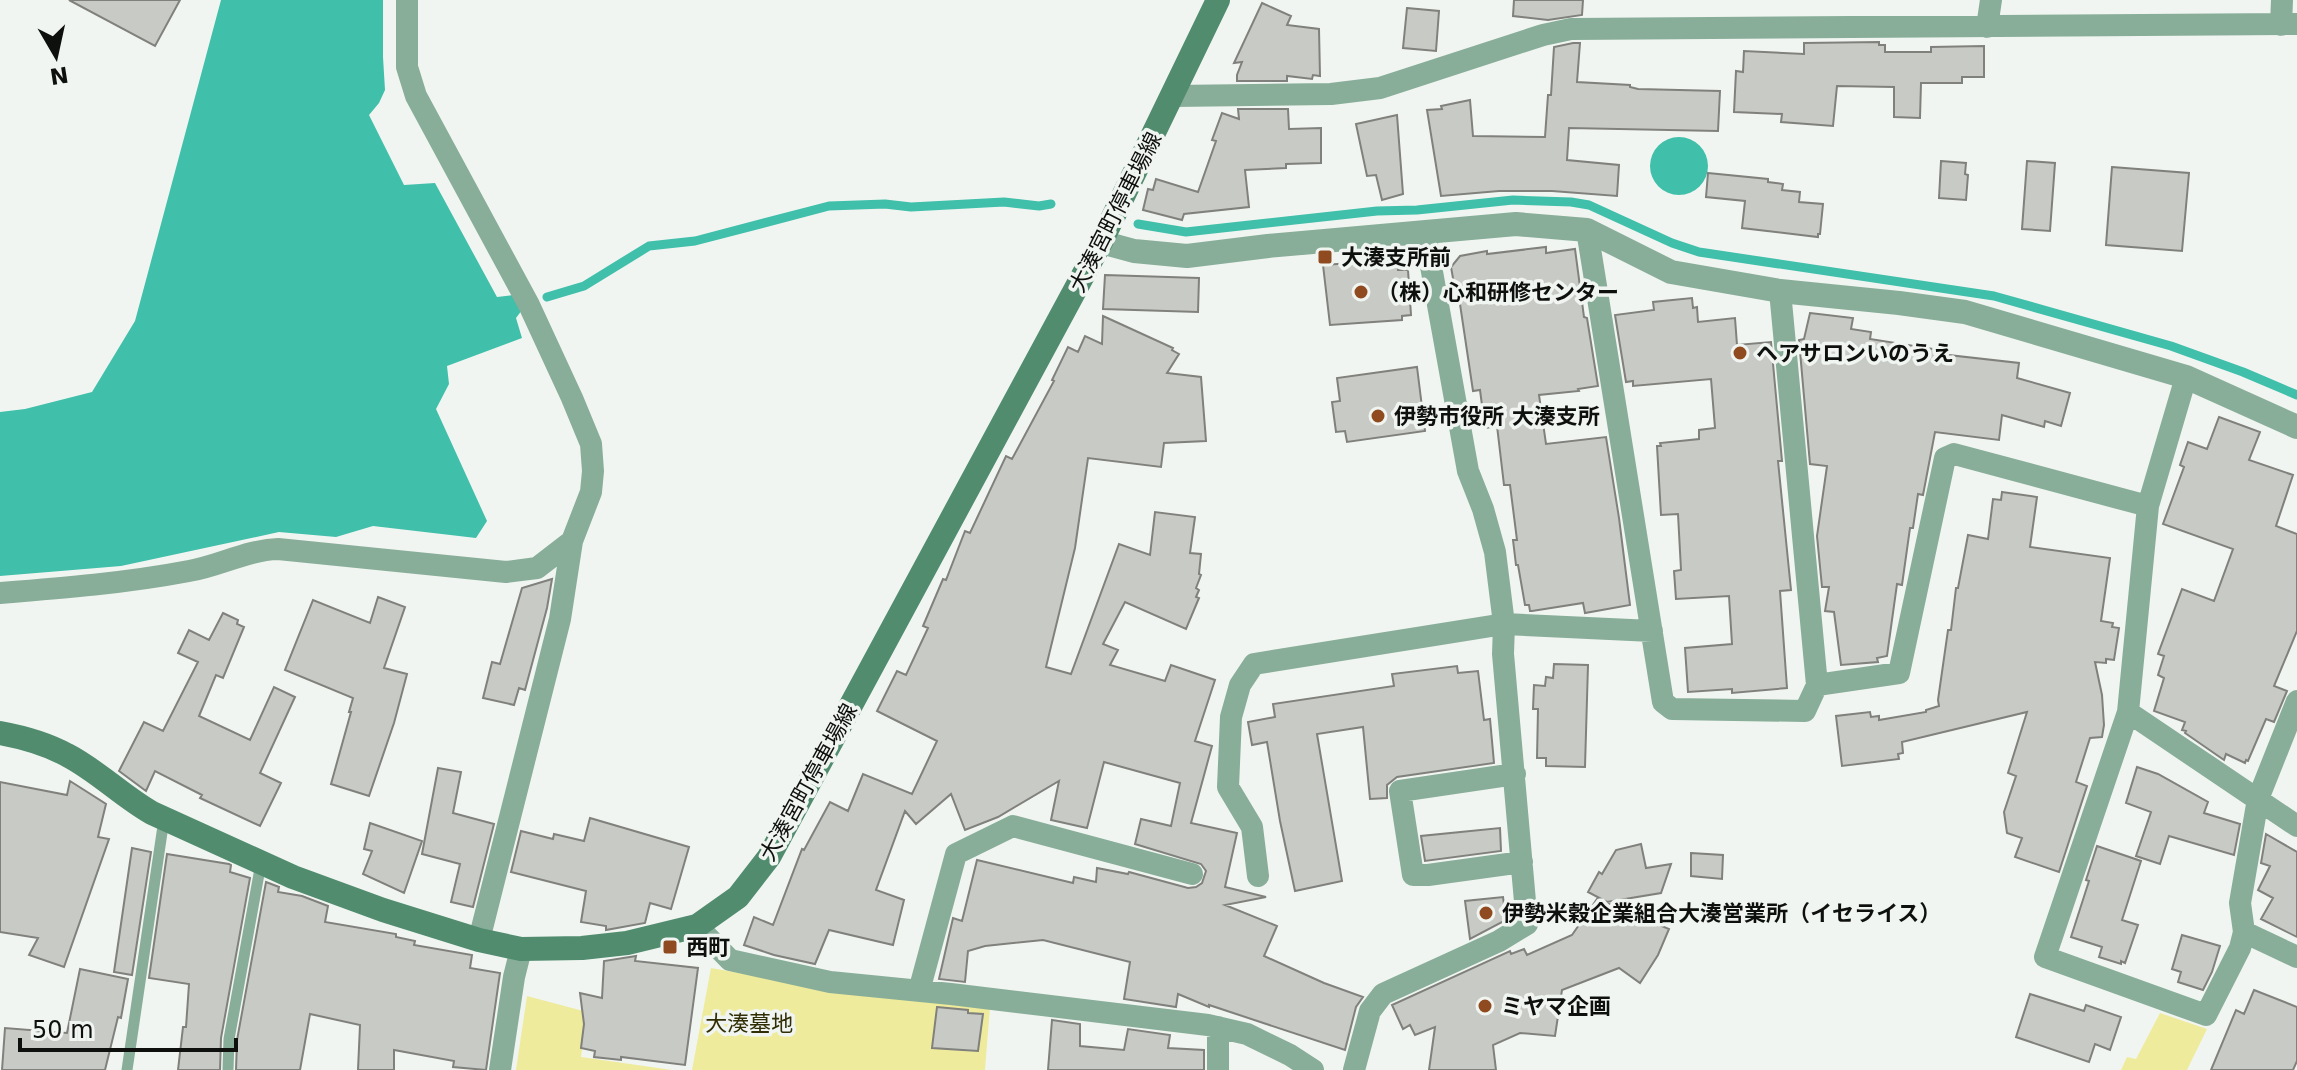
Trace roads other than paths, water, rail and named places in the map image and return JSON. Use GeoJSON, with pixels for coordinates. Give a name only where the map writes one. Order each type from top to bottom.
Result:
{"type":"FeatureCollection","features":[{"type":"Feature","properties":{"kind":"main road","name":"大湊宮町停車場線"},"geometry":{"type":"LineString","coordinates":[[0,733],[66,754],[134,803],[293,877],[479,940],[521,949],[582,948],[627,943],[697,926],[738,897],[769,857],[1101,242],[1218,0]]}},
{"type":"Feature","properties":{"kind":"street"},"geometry":{"type":"LineString","coordinates":[[407,0],[407,67],[416,96],[529,305],[591,444],[591,492],[572,541],[560,619],[479,940]]}},
{"type":"Feature","properties":{"kind":"street"},"geometry":{"type":"LineString","coordinates":[[1987,27],[1991,0]]}},
{"type":"Feature","properties":{"kind":"street"},"geometry":{"type":"LineString","coordinates":[[1173,96],[1331,94],[1380,88],[1571,29],[2289,25],[2282,0]]}},
{"type":"Feature","properties":{"kind":"street"},"geometry":{"type":"LineString","coordinates":[[1101,242],[1134,251],[1187,256],[1516,224],[1587,230],[1671,272],[1780,291],[1965,312],[2186,377],[2297,427]]}},
{"type":"Feature","properties":{"kind":"street"},"geometry":{"type":"LineString","coordinates":[[1587,230],[1663,702],[1672,709],[1805,711],[1817,685],[1780,291]]}},
{"type":"Feature","properties":{"kind":"street"},"geometry":{"type":"LineString","coordinates":[[1354,1070],[1370,1011],[1383,994],[1499,941],[1527,924],[1503,654],[1504,624],[1495,552],[1468,471],[1425,233]]}},
{"type":"Feature","properties":{"kind":"street"},"geometry":{"type":"LineString","coordinates":[[2186,377],[2148,506],[2128,712],[2045,957],[2206,1015],[2240,948],[2244,932],[2240,903],[2258,799],[2297,701]]}},
{"type":"Feature","properties":{"kind":"street"},"geometry":{"type":"LineString","coordinates":[[1817,685],[1899,673],[1945,458],[1954,454],[2148,506]]}},
{"type":"Feature","properties":{"kind":"street"},"geometry":{"type":"LineString","coordinates":[[0,593],[151,578],[194,571],[261,550],[278,549],[506,572],[537,568],[572,541]]}},
{"type":"Feature","properties":{"kind":"street"},"geometry":{"type":"LineString","coordinates":[[1258,876],[1252,827],[1228,787],[1231,717],[1240,685],[1254,664],[1504,624],[1652,631]]}},
{"type":"Feature","properties":{"kind":"street"},"geometry":{"type":"LineString","coordinates":[[2128,712],[2297,826]]}},
{"type":"Feature","properties":{"kind":"street"},"geometry":{"type":"LineString","coordinates":[[1515,774],[1400,791],[1413,875],[1522,862]]}},
{"type":"Feature","properties":{"kind":"street"},"geometry":{"type":"LineString","coordinates":[[919,991],[956,854],[1013,826],[1192,874]]}},
{"type":"Feature","properties":{"kind":"street"},"geometry":{"type":"LineString","coordinates":[[697,926],[730,960],[830,982],[1218,1027],[1247,1034],[1313,1070]]}},
{"type":"Feature","properties":{"kind":"street"},"geometry":{"type":"LineString","coordinates":[[2244,932],[2297,957]]}},
{"type":"Feature","properties":{"kind":"street"},"geometry":{"type":"LineString","coordinates":[[500,1070],[521,949]]}},
{"type":"Feature","properties":{"kind":"street"},"geometry":{"type":"LineString","coordinates":[[1218,1027],[1218,1070]]}},
{"type":"Feature","properties":{"kind":"lane"},"geometry":{"type":"LineString","coordinates":[[127,1070],[164,819]]}},
{"type":"Feature","properties":{"kind":"lane"},"geometry":{"type":"LineString","coordinates":[[228,1070],[229,1039],[261,863]]}},
{"type":"Feature","properties":{"kind":"waterway"},"geometry":{"type":"LineString","coordinates":[[1138,224],[1186,232],[1513,200],[1571,202],[1589,205],[1699,252],[1994,296],[2171,346],[2297,395]]}},
{"type":"Feature","properties":{"kind":"waterway"},"geometry":{"type":"LineString","coordinates":[[547,297],[584,286],[649,246],[695,241],[829,206],[885,204],[911,207],[1004,202],[1039,206],[1051,204]]}},
{"type":"Feature","properties":{"kind":"place","name":"大湊支所前"},"geometry":{"type":"Point","coordinates":[1325,257]}},
{"type":"Feature","properties":{"kind":"place","name":"（株）心和研修センター"},"geometry":{"type":"Point","coordinates":[1361,292]}},
{"type":"Feature","properties":{"kind":"place","name":"ヘアサロンいのうえ"},"geometry":{"type":"Point","coordinates":[1740,353]}},
{"type":"Feature","properties":{"kind":"place","name":"伊勢市役所 大湊支所"},"geometry":{"type":"Point","coordinates":[1378,416]}},
{"type":"Feature","properties":{"kind":"place","name":"伊勢米穀企業組合大湊営業所（イセライス）"},"geometry":{"type":"Point","coordinates":[1486,913]}},
{"type":"Feature","properties":{"kind":"place","name":"西町"},"geometry":{"type":"Point","coordinates":[670,947]}},
{"type":"Feature","properties":{"kind":"place","name":"ミヤマ企画"},"geometry":{"type":"Point","coordinates":[1485,1006]}},
{"type":"Feature","properties":{"kind":"park label","name":"大湊墓地"},"geometry":{"type":"Point","coordinates":[749,1023]}}]}
